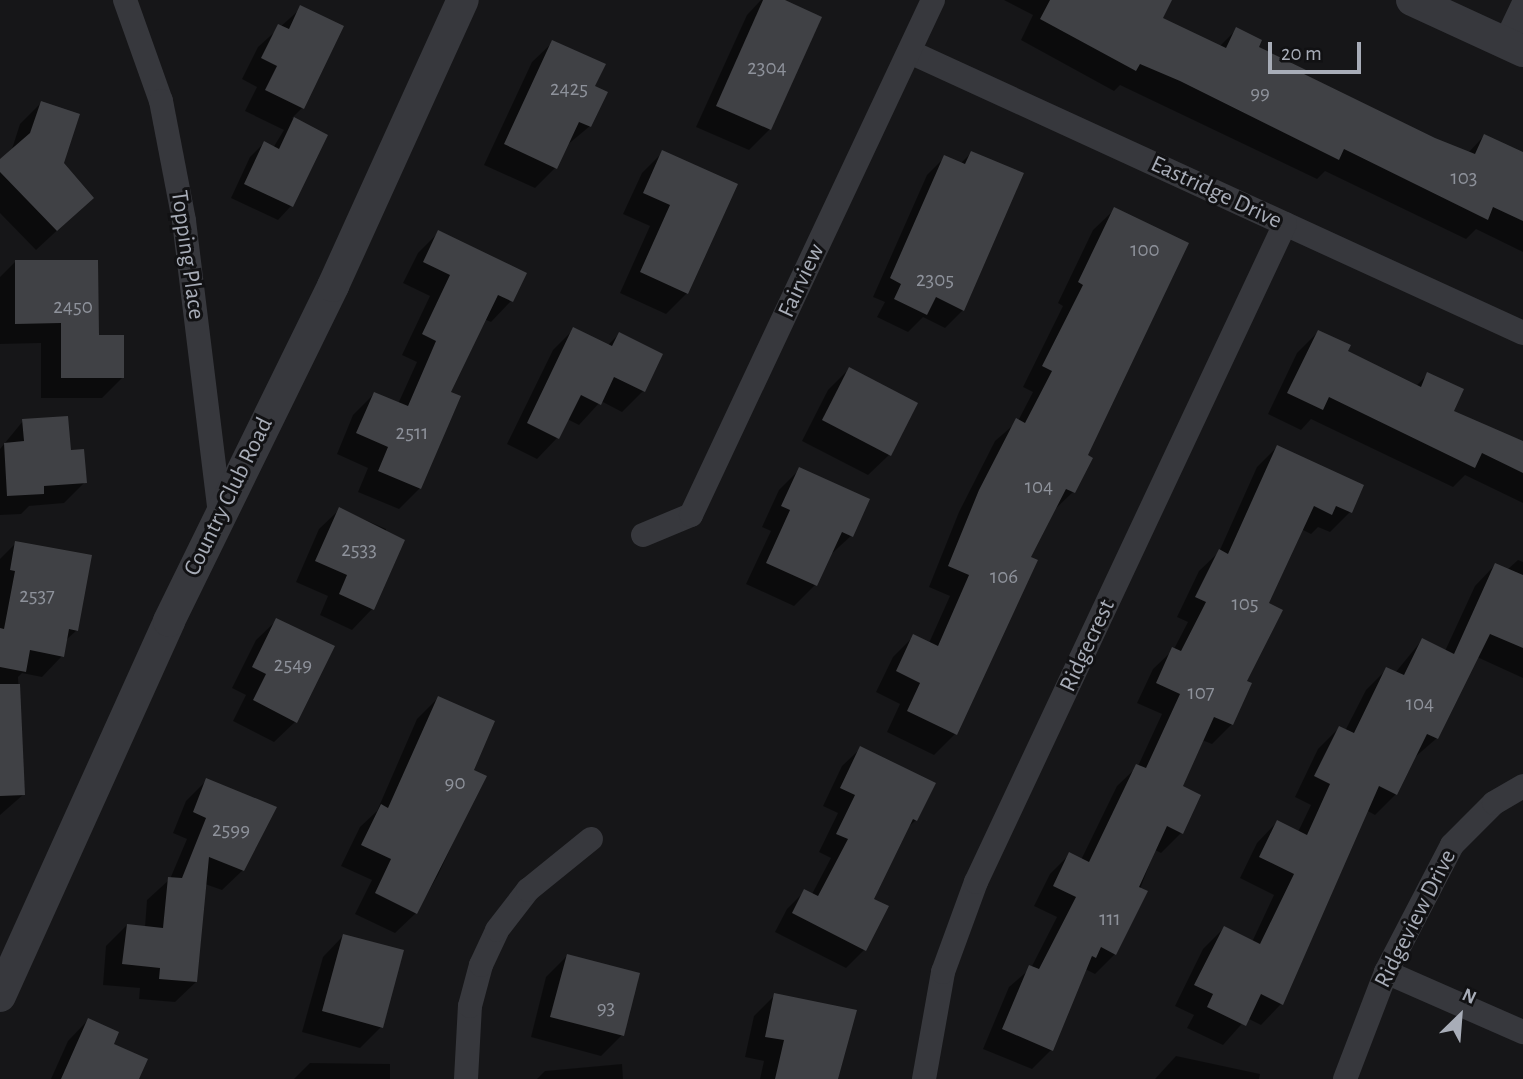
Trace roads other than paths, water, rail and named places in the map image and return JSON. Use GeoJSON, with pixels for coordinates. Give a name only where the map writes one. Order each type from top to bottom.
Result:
{"type":"FeatureCollection","features":[{"type":"Feature","properties":{"kind":"street","name":"Topping Place"},"geometry":{"type":"LineString","coordinates":[[125,0],[161,101],[184,221],[220,516]]}},
{"type":"Feature","properties":{"kind":"street","name":"Country Club Road"},"geometry":{"type":"LineString","coordinates":[[0,996],[220,516],[332,286],[463,0]]}},
{"type":"Feature","properties":{"kind":"street","name":"Fairview"},"geometry":{"type":"LineString","coordinates":[[643,535],[691,515],[933,0]]}},
{"type":"Feature","properties":{"kind":"street"},"geometry":{"type":"LineString","coordinates":[[1412,0],[1514,47],[1523,5]]}},
{"type":"Feature","properties":{"kind":"street","name":"Eastridge Drive"},"geometry":{"type":"LineString","coordinates":[[910,52],[1523,333]]}},
{"type":"Feature","properties":{"kind":"street","name":"Ridgecrest"},"geometry":{"type":"LineString","coordinates":[[924,1079],[943,972],[976,882],[1285,224]]}},
{"type":"Feature","properties":{"kind":"street","name":"Ridgeview Drive"},"geometry":{"type":"LineString","coordinates":[[1345,1079],[1386,972],[1452,845],[1494,803],[1523,786]]}},
{"type":"Feature","properties":{"kind":"street"},"geometry":{"type":"LineString","coordinates":[[466,1079],[470,1006],[481,965],[497,930],[528,890],[591,839]]}},
{"type":"Feature","properties":{"kind":"street"},"geometry":{"type":"LineString","coordinates":[[1386,972],[1523,1032]]}}]}
